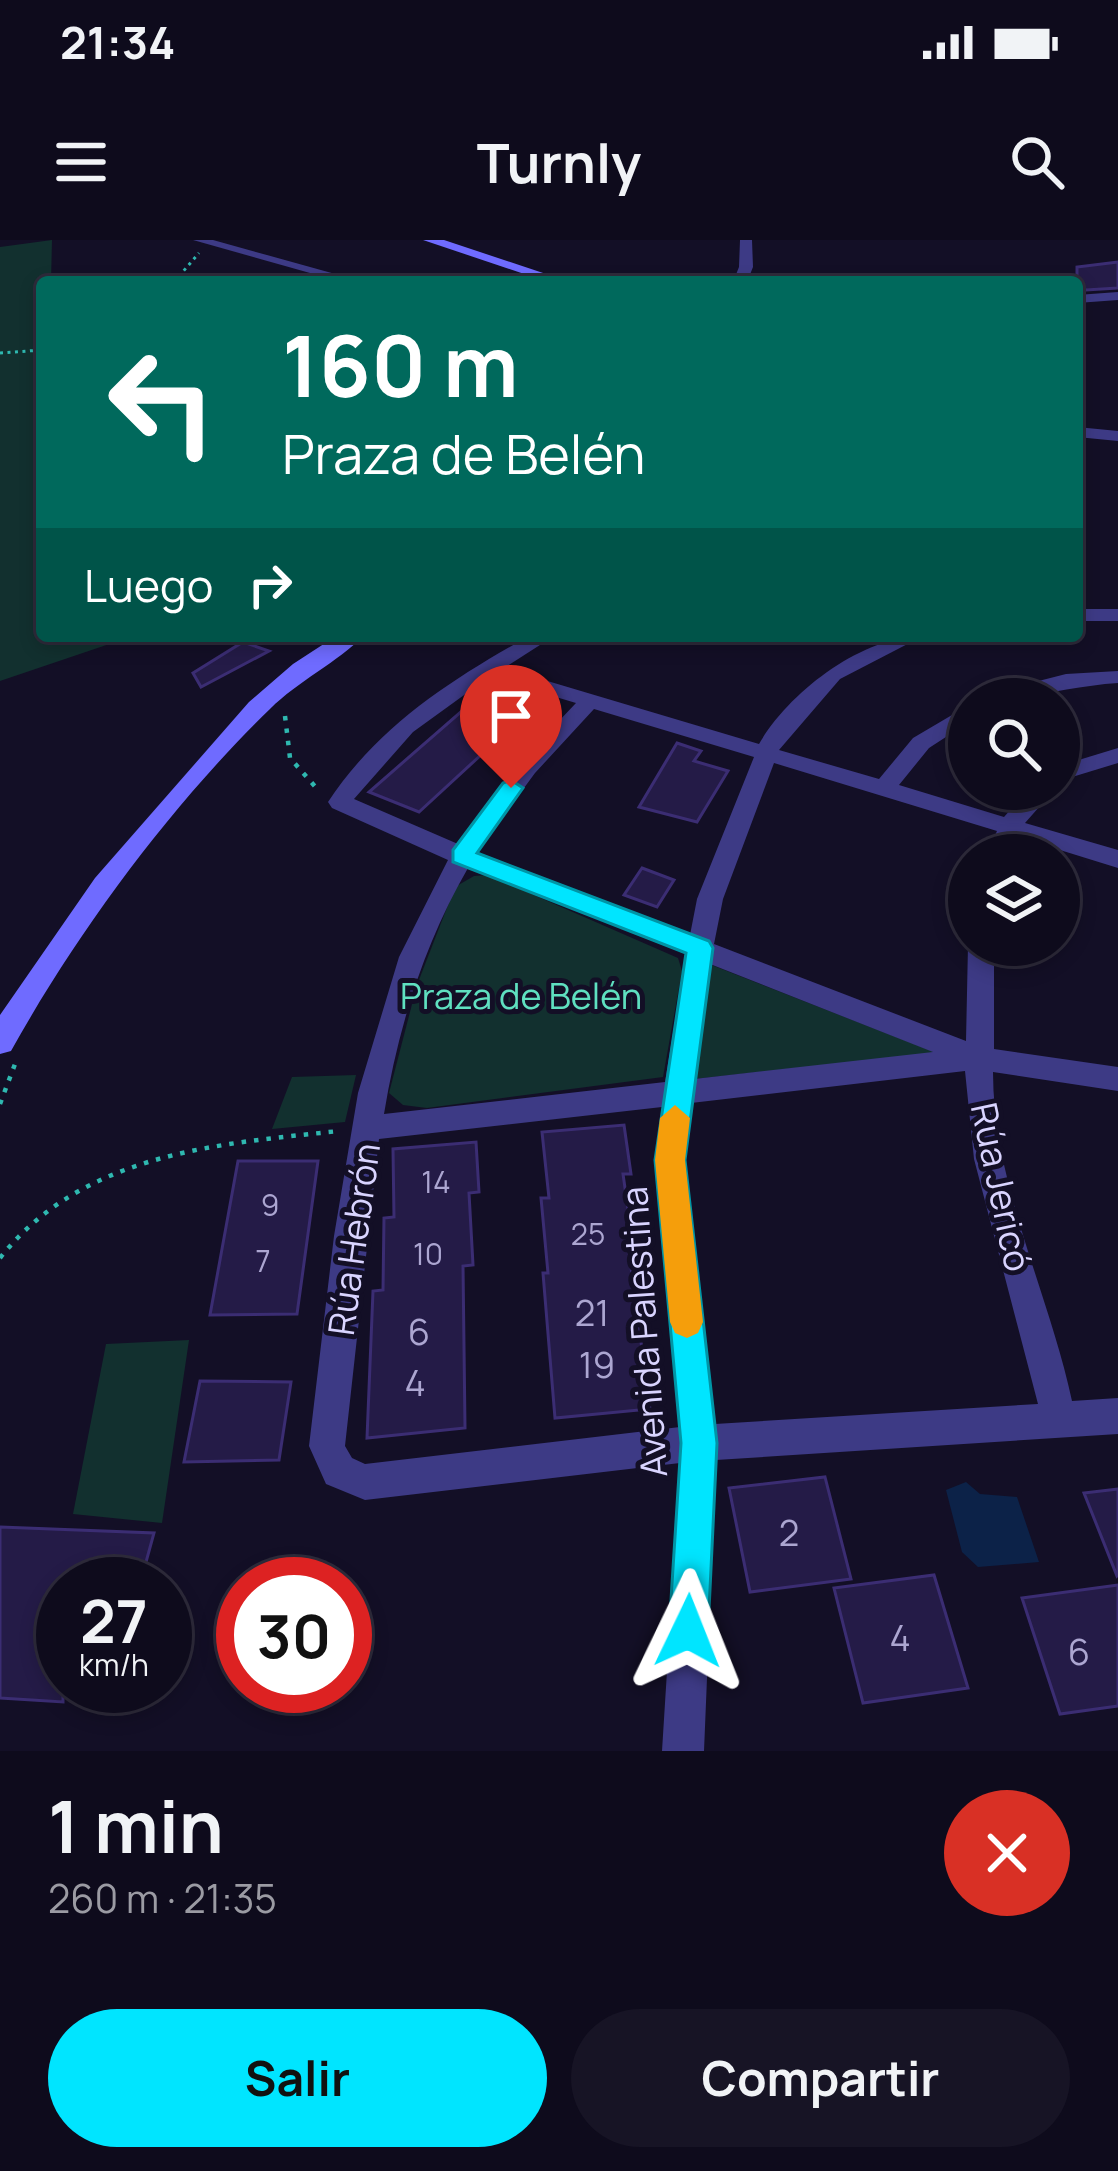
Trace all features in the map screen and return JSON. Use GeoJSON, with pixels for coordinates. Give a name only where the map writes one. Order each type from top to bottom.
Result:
{"type":"FeatureCollection","features":[{"type":"Feature","properties":{"kind":"main road"},"geometry":{"type":"LineString","coordinates":[[430,240],[544,276]]}},
{"type":"Feature","properties":{"kind":"main road"},"geometry":{"type":"LineString","coordinates":[[10,1046],[63,937],[243,720],[302,665],[342,642]]}},
{"type":"Feature","properties":{"kind":"street"},"geometry":{"type":"LineString","coordinates":[[741,276],[746,240]]}},
{"type":"Feature","properties":{"kind":"street"},"geometry":{"type":"LineString","coordinates":[[207,242],[334,276]]}},
{"type":"Feature","properties":{"kind":"street"},"geometry":{"type":"LineString","coordinates":[[1083,299],[1118,296]]}},
{"type":"Feature","properties":{"kind":"street"},"geometry":{"type":"LineString","coordinates":[[1083,433],[1118,436]]}},
{"type":"Feature","properties":{"kind":"street"},"geometry":{"type":"LineString","coordinates":[[1083,615],[1118,615]]}},
{"type":"Feature","properties":{"kind":"street"},"geometry":{"type":"LineString","coordinates":[[533,642],[485,669],[405,726],[340,802],[462,856],[979,1058],[1118,1079]]}},
{"type":"Feature","properties":{"kind":"street","name":"Avenida Palestina"},"geometry":{"type":"LineString","coordinates":[[683,1751],[699,1443],[670,1160],[700,948],[710,899],[771,741],[832,675],[901,642]]}},
{"type":"Feature","properties":{"kind":"street"},"geometry":{"type":"LineString","coordinates":[[485,669],[1118,860]]}},
{"type":"Feature","properties":{"kind":"street"},"geometry":{"type":"LineString","coordinates":[[1080,679],[1118,677]]}},
{"type":"Feature","properties":{"kind":"street","name":"Rúa Hebrón"},"geometry":{"type":"LineString","coordinates":[[590,701],[536,754],[462,856],[438,898],[404,980],[369,1128],[327,1445],[330,1462],[346,1478],[365,1481],[699,1443]]}},
{"type":"Feature","properties":{"kind":"street"},"geometry":{"type":"LineString","coordinates":[[884,788],[921,742],[948,725]]}},
{"type":"Feature","properties":{"kind":"street"},"geometry":{"type":"LineString","coordinates":[[1080,767],[1118,755]]}},
{"type":"Feature","properties":{"kind":"street"},"geometry":{"type":"LineString","coordinates":[[1006,834],[1024,810]]}},
{"type":"Feature","properties":{"kind":"street","name":"Rúa Jericó"},"geometry":{"type":"LineString","coordinates":[[981,966],[979,1058],[989,1160],[1055,1399],[1055,1413],[1046,1420]]}},
{"type":"Feature","properties":{"kind":"street"},"geometry":{"type":"LineString","coordinates":[[369,1128],[979,1058]]}},
{"type":"Feature","properties":{"kind":"street"},"geometry":{"type":"LineString","coordinates":[[699,1443],[1118,1417]]}},
{"type":"Feature","properties":{"kind":"path"},"geometry":{"type":"LineString","coordinates":[[179,276],[207,242]]}},
{"type":"Feature","properties":{"kind":"path"},"geometry":{"type":"LineString","coordinates":[[0,353],[36,350]]}},
{"type":"Feature","properties":{"kind":"path"},"geometry":{"type":"LineString","coordinates":[[285,716],[283,744],[294,769],[340,802]]}},
{"type":"Feature","properties":{"kind":"path"},"geometry":{"type":"LineString","coordinates":[[0,1104],[10,1046]]}},
{"type":"Feature","properties":{"kind":"path"},"geometry":{"type":"LineString","coordinates":[[0,1258],[10,1241],[76,1189],[150,1158],[369,1128]]}},
{"type":"Feature","properties":{"kind":"green space"},"geometry":{"type":"Polygon","coordinates":[[[52,240],[51,276],[36,276],[36,642],[115,642],[0,681],[0,247],[52,240]]]}},
{"type":"Feature","properties":{"kind":"green space","name":"Praza de Belén"},"geometry":{"type":"Polygon","coordinates":[[[488,875],[678,958],[682,971],[663,1077],[427,1108],[403,1105],[389,1093],[417,985],[455,887],[474,876],[488,875]]]}},
{"type":"Feature","properties":{"kind":"green space"},"geometry":{"type":"Polygon","coordinates":[[[709,964],[937,1053],[694,1079],[709,964]]]}},
{"type":"Feature","properties":{"kind":"green space"},"geometry":{"type":"Polygon","coordinates":[[[356,1075],[345,1122],[272,1129],[292,1077],[356,1075]]]}},
{"type":"Feature","properties":{"kind":"green space"},"geometry":{"type":"Polygon","coordinates":[[[189,1340],[162,1523],[73,1514],[106,1344],[189,1340]]]}},
{"type":"Feature","properties":{"kind":"water"},"geometry":{"type":"Polygon","coordinates":[[[966,1482],[980,1494],[1017,1497],[1039,1562],[978,1567],[962,1552],[946,1490],[966,1482]]]}},
{"type":"Feature","properties":{"kind":"building"},"geometry":{"type":"Polygon","coordinates":[[[1118,262],[1118,288],[1086,290],[1077,267],[1118,262]]]}},
{"type":"Feature","properties":{"kind":"building"},"geometry":{"type":"Polygon","coordinates":[[[243,642],[269,651],[201,687],[193,673],[243,642]]]}},
{"type":"Feature","properties":{"kind":"building"},"geometry":{"type":"Polygon","coordinates":[[[486,690],[533,707],[419,812],[369,792],[486,690]]]}},
{"type":"Feature","properties":{"kind":"building"},"geometry":{"type":"Polygon","coordinates":[[[677,743],[701,751],[694,761],[728,771],[697,822],[639,807],[677,743]]]}},
{"type":"Feature","properties":{"kind":"building"},"geometry":{"type":"Polygon","coordinates":[[[642,868],[674,880],[657,907],[624,895],[642,868]]]}},
{"type":"Feature","properties":{"kind":"building"},"geometry":{"type":"Polygon","coordinates":[[[624,1125],[631,1174],[623,1174],[633,1244],[628,1245],[650,1409],[555,1418],[543,1273],[548,1273],[541,1198],[549,1198],[542,1132],[624,1125]]]}},
{"type":"Feature","properties":{"kind":"building"},"geometry":{"type":"Polygon","coordinates":[[[476,1142],[479,1192],[469,1193],[473,1265],[463,1266],[465,1428],[367,1438],[373,1291],[383,1290],[384,1218],[394,1217],[393,1149],[476,1142]]]}},
{"type":"Feature","properties":{"kind":"building"},"geometry":{"type":"Polygon","coordinates":[[[238,1161],[318,1161],[297,1314],[210,1315],[238,1161]]]}},
{"type":"Feature","properties":{"kind":"building"},"geometry":{"type":"Polygon","coordinates":[[[200,1381],[291,1382],[279,1460],[184,1462],[200,1381]]]}},
{"type":"Feature","properties":{"kind":"building"},"geometry":{"type":"Polygon","coordinates":[[[825,1477],[851,1579],[750,1592],[729,1488],[825,1477]]]}},
{"type":"Feature","properties":{"kind":"building"},"geometry":{"type":"Polygon","coordinates":[[[1118,1489],[1118,1575],[1117,1576],[1084,1493],[1118,1489]]]}},
{"type":"Feature","properties":{"kind":"building"},"geometry":{"type":"Polygon","coordinates":[[[0,1527],[154,1533],[147,1557],[36,1557],[36,1700],[0,1698],[0,1527]]]}},
{"type":"Feature","properties":{"kind":"building"},"geometry":{"type":"Polygon","coordinates":[[[934,1575],[968,1688],[863,1703],[834,1588],[934,1575]]]}},
{"type":"Feature","properties":{"kind":"building"},"geometry":{"type":"Polygon","coordinates":[[[1118,1585],[1118,1706],[1060,1714],[1022,1598],[1118,1585]]]}},
{"type":"Feature","properties":{"kind":"slow traffic"},"geometry":{"type":"LineString","coordinates":[[675,1118],[670,1160],[687,1322]]}},
{"type":"Feature","properties":{"kind":"route"},"geometry":{"type":"LineString","coordinates":[[511,788],[462,856],[700,948],[687,1013],[670,1160],[699,1443],[688,1631]]}}]}
